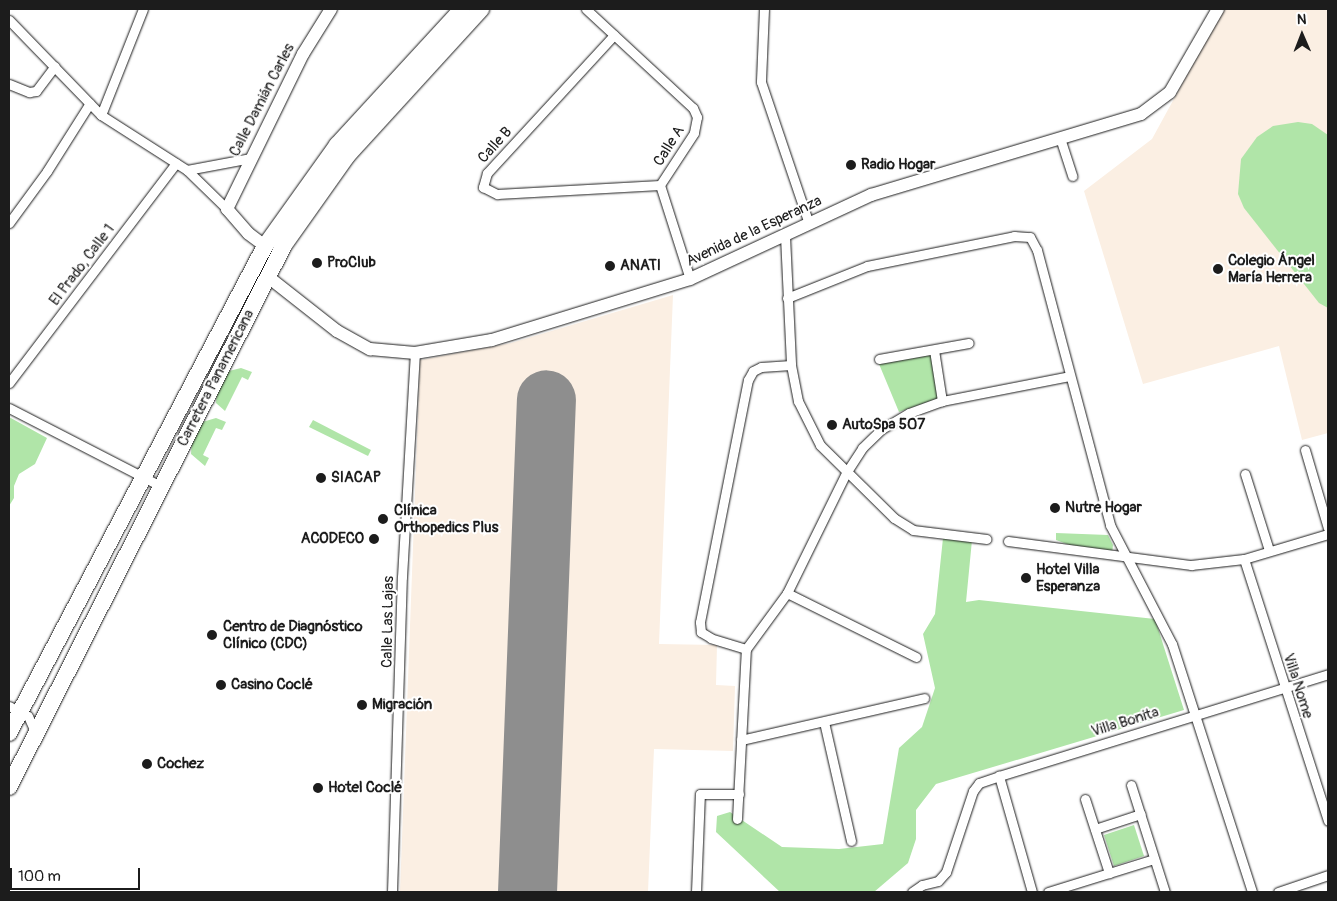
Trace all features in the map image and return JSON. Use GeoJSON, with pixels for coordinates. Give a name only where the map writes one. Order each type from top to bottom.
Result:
{"type":"FeatureCollection","features":[{"type":"Feature","properties":{"kind":"highway","name":"Carretera Panamericana"},"geometry":{"type":"LineString","coordinates":[[9,733],[14,709],[144,478],[266,246],[337,145],[462,9]]}},
{"type":"Feature","properties":{"kind":"highway","name":"Carretera Panamericana"},"geometry":{"type":"LineString","coordinates":[[9,787],[284,245],[347,156],[481,9]]}},
{"type":"Feature","properties":{"kind":"highway"},"geometry":{"type":"LineString","coordinates":[[258,295],[262,270],[271,252],[266,246]]}},
{"type":"Feature","properties":{"kind":"highway"},"geometry":{"type":"LineString","coordinates":[[161,486],[161,462],[209,367],[210,352]]}},
{"type":"Feature","properties":{"kind":"street"},"geometry":{"type":"LineString","coordinates":[[101,115],[143,9]]}},
{"type":"Feature","properties":{"kind":"street","name":"Calle Damián Carles"},"geometry":{"type":"LineString","coordinates":[[227,209],[303,54],[331,9]]}},
{"type":"Feature","properties":{"kind":"street","name":"Calle A"},"geometry":{"type":"LineString","coordinates":[[586,9],[693,108],[697,117],[694,133],[660,185],[690,279]]}},
{"type":"Feature","properties":{"kind":"street"},"geometry":{"type":"LineString","coordinates":[[764,9],[762,82],[809,224]]}},
{"type":"Feature","properties":{"kind":"street","name":"Avenida de la Esperanza"},"geometry":{"type":"LineString","coordinates":[[267,276],[355,342],[370,349],[415,353],[492,340],[690,279],[871,195],[1141,114],[1157,104],[1170,92],[1218,9]]}},
{"type":"Feature","properties":{"kind":"street"},"geometry":{"type":"LineString","coordinates":[[9,20],[101,115],[186,170],[227,209],[248,233],[266,246]]}},
{"type":"Feature","properties":{"kind":"street","name":"Calle B"},"geometry":{"type":"LineString","coordinates":[[614,35],[487,173],[483,187],[497,194],[660,185]]}},
{"type":"Feature","properties":{"kind":"street"},"geometry":{"type":"LineString","coordinates":[[9,84],[29,92],[36,91],[55,66]]}},
{"type":"Feature","properties":{"kind":"street"},"geometry":{"type":"LineString","coordinates":[[9,223],[47,171],[90,103]]}},
{"type":"Feature","properties":{"kind":"street"},"geometry":{"type":"LineString","coordinates":[[1060,138],[1072,176]]}},
{"type":"Feature","properties":{"kind":"street"},"geometry":{"type":"LineString","coordinates":[[186,170],[251,158]]}},
{"type":"Feature","properties":{"kind":"street","name":"El Prado, Calle 1"},"geometry":{"type":"LineString","coordinates":[[9,383],[176,163]]}},
{"type":"Feature","properties":{"kind":"street"},"geometry":{"type":"LineString","coordinates":[[248,233],[258,262]]}},
{"type":"Feature","properties":{"kind":"street"},"geometry":{"type":"LineString","coordinates":[[784,236],[791,365],[798,401],[807,424],[820,445],[894,518],[913,530],[986,539]]}},
{"type":"Feature","properties":{"kind":"street"},"geometry":{"type":"LineString","coordinates":[[787,298],[867,266],[1014,236],[1030,237],[1037,250],[1110,525],[1124,558],[1162,620],[1197,714],[1252,892]]}},
{"type":"Feature","properties":{"kind":"street"},"geometry":{"type":"LineString","coordinates":[[879,359],[969,343]]}},
{"type":"Feature","properties":{"kind":"street"},"geometry":{"type":"LineString","coordinates":[[934,350],[942,401]]}},
{"type":"Feature","properties":{"kind":"street","name":"Calle Las Lajas"},"geometry":{"type":"LineString","coordinates":[[392,892],[402,577],[415,353]]}},
{"type":"Feature","properties":{"kind":"street"},"geometry":{"type":"LineString","coordinates":[[746,649],[711,638],[701,632],[700,622],[748,380],[752,371],[761,367],[791,365]]}},
{"type":"Feature","properties":{"kind":"street"},"geometry":{"type":"LineString","coordinates":[[737,819],[746,649],[787,593],[846,472],[862,448],[882,429],[909,413],[942,401],[1069,376]]}},
{"type":"Feature","properties":{"kind":"street"},"geometry":{"type":"LineString","coordinates":[[9,408],[161,486]]}},
{"type":"Feature","properties":{"kind":"street"},"geometry":{"type":"LineString","coordinates":[[1305,450],[1328,528]]}},
{"type":"Feature","properties":{"kind":"street"},"geometry":{"type":"LineString","coordinates":[[1245,474],[1269,550]]}},
{"type":"Feature","properties":{"kind":"street"},"geometry":{"type":"LineString","coordinates":[[1008,541],[1124,558],[1191,565],[1244,559],[1328,534]]}},
{"type":"Feature","properties":{"kind":"street","name":"Villa Nome"},"geometry":{"type":"LineString","coordinates":[[1244,559],[1328,821]]}},
{"type":"Feature","properties":{"kind":"street"},"geometry":{"type":"LineString","coordinates":[[787,593],[916,657]]}},
{"type":"Feature","properties":{"kind":"street","name":"Villa Bonita"},"geometry":{"type":"LineString","coordinates":[[912,892],[922,885],[938,881],[946,872],[972,791],[979,783],[1328,674]]}},
{"type":"Feature","properties":{"kind":"street"},"geometry":{"type":"LineString","coordinates":[[741,740],[924,698]]}},
{"type":"Feature","properties":{"kind":"street"},"geometry":{"type":"LineString","coordinates":[[14,709],[36,711],[50,705]]}},
{"type":"Feature","properties":{"kind":"street"},"geometry":{"type":"LineString","coordinates":[[14,709],[31,719],[36,734]]}},
{"type":"Feature","properties":{"kind":"street"},"geometry":{"type":"LineString","coordinates":[[824,722],[851,842]]}},
{"type":"Feature","properties":{"kind":"street"},"geometry":{"type":"LineString","coordinates":[[999,776],[1032,892]]}},
{"type":"Feature","properties":{"kind":"street"},"geometry":{"type":"LineString","coordinates":[[1131,784],[1165,892]]}},
{"type":"Feature","properties":{"kind":"street"},"geometry":{"type":"LineString","coordinates":[[696,892],[700,794],[739,794]]}},
{"type":"Feature","properties":{"kind":"street"},"geometry":{"type":"LineString","coordinates":[[1084,799],[1109,873]]}},
{"type":"Feature","properties":{"kind":"street"},"geometry":{"type":"LineString","coordinates":[[1095,829],[1140,814]]}},
{"type":"Feature","properties":{"kind":"street"},"geometry":{"type":"LineString","coordinates":[[1048,892],[1154,859]]}},
{"type":"Feature","properties":{"kind":"street"},"geometry":{"type":"LineString","coordinates":[[1278,892],[1328,875]]}},
{"type":"Feature","properties":{"kind":"shaded area","name":"Colegio Ángel María Herrera"},"geometry":{"type":"Polygon","coordinates":[[[1223,9],[1328,9],[1328,433],[1302,440],[1279,346],[1143,384],[1084,191],[1152,139],[1223,9]]]}},
{"type":"Feature","properties":{"kind":"shaded area"},"geometry":{"type":"Polygon","coordinates":[[[673,295],[659,644],[717,645],[716,685],[735,686],[733,751],[654,749],[648,892],[400,892],[420,360],[511,343],[673,295]]]}},
{"type":"Feature","properties":{"kind":"green space"},"geometry":{"type":"Polygon","coordinates":[[[1298,122],[1312,124],[1328,135],[1328,308],[1319,303],[1244,208],[1238,194],[1241,159],[1257,137],[1273,126],[1298,122]]]}},
{"type":"Feature","properties":{"kind":"green space"},"geometry":{"type":"Polygon","coordinates":[[[931,355],[939,398],[899,412],[879,364],[931,355]]]}},
{"type":"Feature","properties":{"kind":"green space"},"geometry":{"type":"Polygon","coordinates":[[[241,368],[252,372],[248,380],[242,377],[225,411],[216,403],[217,390],[225,372],[241,368]]]}},
{"type":"Feature","properties":{"kind":"green space"},"geometry":{"type":"Polygon","coordinates":[[[9,417],[47,438],[35,464],[19,474],[14,486],[14,498],[9,506],[9,417]]]}},
{"type":"Feature","properties":{"kind":"green space"},"geometry":{"type":"Polygon","coordinates":[[[216,418],[226,422],[222,430],[216,428],[203,455],[209,458],[205,466],[191,454],[192,440],[199,423],[216,418]]]}},
{"type":"Feature","properties":{"kind":"green space"},"geometry":{"type":"Polygon","coordinates":[[[313,420],[371,450],[368,456],[309,427],[313,420]]]}},
{"type":"Feature","properties":{"kind":"green space"},"geometry":{"type":"Polygon","coordinates":[[[1056,533],[1108,535],[1113,545],[1112,554],[1072,546],[1056,540],[1056,533]]]}},
{"type":"Feature","properties":{"kind":"green space"},"geometry":{"type":"Polygon","coordinates":[[[943,538],[972,540],[966,602],[979,600],[1155,619],[1184,710],[936,784],[916,810],[916,839],[908,863],[874,892],[780,892],[716,832],[717,816],[730,812],[782,847],[839,849],[883,844],[899,748],[922,727],[935,688],[923,634],[935,614],[943,538]]]}},
{"type":"Feature","properties":{"kind":"green space"},"geometry":{"type":"Polygon","coordinates":[[[1134,825],[1144,856],[1114,866],[1104,835],[1134,825]]]}},
{"type":"Feature","properties":{"kind":"runway"},"geometry":{"type":"LineString","coordinates":[[527,892],[546,399]]}},
{"type":"Feature","properties":{"kind":"place","name":"Radio Hogar"},"geometry":{"type":"Point","coordinates":[851,165]}},
{"type":"Feature","properties":{"kind":"place","name":"ProClub"},"geometry":{"type":"Point","coordinates":[317,263]}},
{"type":"Feature","properties":{"kind":"place","name":"ANATI"},"geometry":{"type":"Point","coordinates":[610,266]}},
{"type":"Feature","properties":{"kind":"place","name":"Colegio Ángel María Herrera"},"geometry":{"type":"Point","coordinates":[1218,269]}},
{"type":"Feature","properties":{"kind":"place","name":"AutoSpa 507"},"geometry":{"type":"Point","coordinates":[832,425]}},
{"type":"Feature","properties":{"kind":"place","name":"SIACAP"},"geometry":{"type":"Point","coordinates":[321,478]}},
{"type":"Feature","properties":{"kind":"place","name":"Nutre Hogar"},"geometry":{"type":"Point","coordinates":[1055,508]}},
{"type":"Feature","properties":{"kind":"place","name":"Clínica Orthopedics Plus"},"geometry":{"type":"Point","coordinates":[383,519]}},
{"type":"Feature","properties":{"kind":"place","name":"ACODECO"},"geometry":{"type":"Point","coordinates":[374,539]}},
{"type":"Feature","properties":{"kind":"place","name":"Hotel Villa Esperanza"},"geometry":{"type":"Point","coordinates":[1026,578]}},
{"type":"Feature","properties":{"kind":"place","name":"Centro de Diagnóstico Clínico (CDC)"},"geometry":{"type":"Point","coordinates":[212,635]}},
{"type":"Feature","properties":{"kind":"place","name":"Casino Coclé"},"geometry":{"type":"Point","coordinates":[221,685]}},
{"type":"Feature","properties":{"kind":"place","name":"Migración"},"geometry":{"type":"Point","coordinates":[362,705]}},
{"type":"Feature","properties":{"kind":"place","name":"Cochez"},"geometry":{"type":"Point","coordinates":[147,764]}},
{"type":"Feature","properties":{"kind":"place","name":"Hotel Coclé"},"geometry":{"type":"Point","coordinates":[318,788]}}]}
